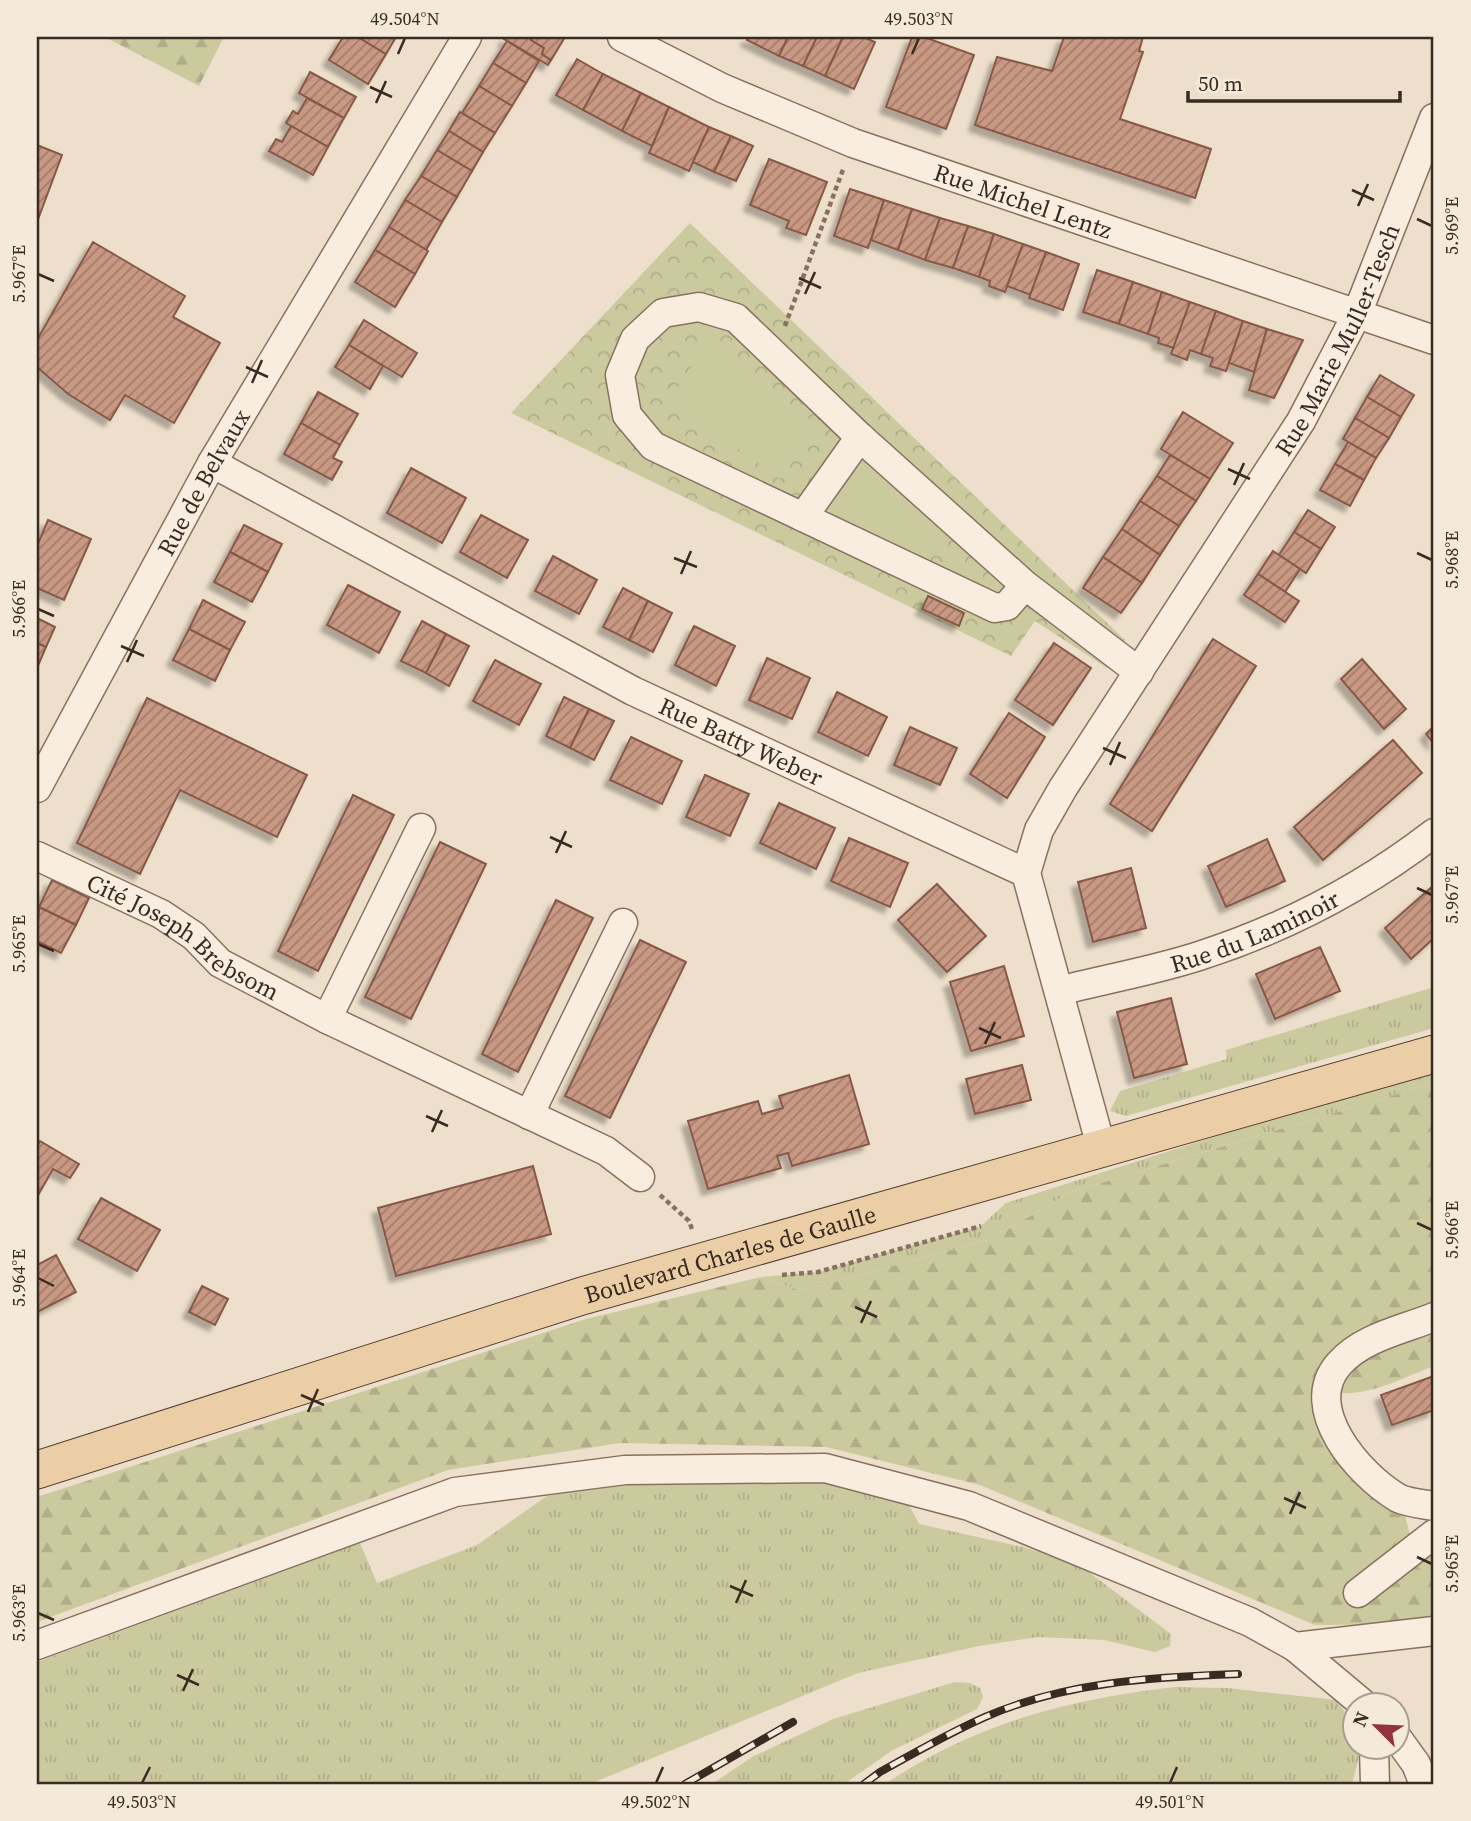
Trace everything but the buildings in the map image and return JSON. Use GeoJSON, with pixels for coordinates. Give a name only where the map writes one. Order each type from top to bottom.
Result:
{"type":"FeatureCollection","features":[{"type":"Feature","properties":{"kind":"main road","name":"Boulevard Charles de Gaulle"},"geometry":{"type":"LineString","coordinates":[[37,1469],[582,1296],[1432,1054]]}},
{"type":"Feature","properties":{"kind":"street","name":"Rue de Belvaux"},"geometry":{"type":"LineString","coordinates":[[37,788],[212,463],[467,37]]}},
{"type":"Feature","properties":{"kind":"street","name":"Rue Michel Lentz"},"geometry":{"type":"LineString","coordinates":[[622,37],[722,88],[853,143],[1434,340]]}},
{"type":"Feature","properties":{"kind":"street","name":"Rue Marie Muller-Tesch"},"geometry":{"type":"LineString","coordinates":[[1026,873],[1039,830],[1301,421],[1357,314],[1434,118]]}},
{"type":"Feature","properties":{"kind":"street"},"geometry":{"type":"LineString","coordinates":[[1025,585],[1007,606],[995,608],[653,446],[627,415],[620,375],[635,339],[663,313],[699,307],[736,318],[775,352],[860,437],[1025,585],[1139,672]]}},
{"type":"Feature","properties":{"kind":"street"},"geometry":{"type":"LineString","coordinates":[[803,517],[860,437]]}},
{"type":"Feature","properties":{"kind":"street","name":"Rue Batty Weber"},"geometry":{"type":"LineString","coordinates":[[212,463],[634,691],[1026,873]]}},
{"type":"Feature","properties":{"kind":"street"},"geometry":{"type":"LineString","coordinates":[[327,1019],[421,828]]}},
{"type":"Feature","properties":{"kind":"street","name":"Rue du Laminoir"},"geometry":{"type":"LineString","coordinates":[[1059,991],[1198,956],[1304,915],[1410,852],[1434,833]]}},
{"type":"Feature","properties":{"kind":"street","name":"Cité Joseph Brebsom"},"geometry":{"type":"LineString","coordinates":[[37,856],[161,914],[194,936],[220,963],[327,1019],[606,1152],[640,1177]]}},
{"type":"Feature","properties":{"kind":"street"},"geometry":{"type":"LineString","coordinates":[[1026,873],[1102,1150]]}},
{"type":"Feature","properties":{"kind":"street"},"geometry":{"type":"LineString","coordinates":[[530,1115],[623,923]]}},
{"type":"Feature","properties":{"kind":"street"},"geometry":{"type":"LineString","coordinates":[[1434,1317],[1359,1346],[1338,1366],[1325,1391],[1328,1419],[1348,1452],[1371,1481],[1401,1500],[1434,1506]]}},
{"type":"Feature","properties":{"kind":"street"},"geometry":{"type":"LineString","coordinates":[[37,1645],[456,1492],[625,1470],[825,1468],[969,1506],[1250,1622],[1295,1647],[1348,1692]]}},
{"type":"Feature","properties":{"kind":"street"},"geometry":{"type":"LineString","coordinates":[[1358,1593],[1434,1534]]}},
{"type":"Feature","properties":{"kind":"street"},"geometry":{"type":"LineString","coordinates":[[1295,1647],[1434,1631]]}},
{"type":"Feature","properties":{"kind":"street"},"geometry":{"type":"LineString","coordinates":[[1412,1758],[1424,1784]]}},
{"type":"Feature","properties":{"kind":"street"},"geometry":{"type":"LineString","coordinates":[[1374,1762],[1375,1784]]}},
{"type":"Feature","properties":{"kind":"street"},"geometry":{"type":"LineString","coordinates":[[1398,1784],[1409,1784]]}},
{"type":"Feature","properties":{"kind":"path"},"geometry":{"type":"LineString","coordinates":[[775,352],[853,143]]}},
{"type":"Feature","properties":{"kind":"path"},"geometry":{"type":"LineString","coordinates":[[818,1272],[981,1226]]}},
{"type":"Feature","properties":{"kind":"green space"},"geometry":{"type":"Polygon","coordinates":[[[105,37],[224,37],[199,86],[105,37]]]}},
{"type":"Feature","properties":{"kind":"green space"},"geometry":{"type":"Polygon","coordinates":[[[690,223],[1125,640],[1107,668],[1035,621],[1011,656],[511,413],[690,223]]]}},
{"type":"Feature","properties":{"kind":"green space"},"geometry":{"type":"Polygon","coordinates":[[[707,345],[819,426],[780,479],[669,399],[707,345]]]}},
{"type":"Feature","properties":{"kind":"green space"},"geometry":{"type":"Polygon","coordinates":[[[858,458],[949,522],[916,569],[825,504],[858,458]]]}},
{"type":"Feature","properties":{"kind":"green space"},"geometry":{"type":"Polygon","coordinates":[[[1434,987],[1434,1028],[1126,1116],[1110,1111],[1120,1091],[1227,1059],[1226,1050],[1434,987]]]}},
{"type":"Feature","properties":{"kind":"green space"},"geometry":{"type":"Polygon","coordinates":[[[1434,1067],[1434,1083],[1071,1192],[991,1239],[801,1291],[761,1277],[818,1272],[981,1226],[1006,1203],[1434,1067]]]}},
{"type":"Feature","properties":{"kind":"green space"},"geometry":{"type":"Polygon","coordinates":[[[1434,1083],[1434,1366],[1367,1390],[1354,1393],[1326,1391],[1328,1419],[1401,1500],[1413,1547],[1434,1534],[1434,1616],[1428,1624],[1315,1625],[980,1485],[826,1447],[620,1443],[448,1470],[37,1622],[37,1497],[586,1319],[761,1277],[801,1291],[991,1239],[1071,1192],[1434,1083]]]}},
{"type":"Feature","properties":{"kind":"green space"},"geometry":{"type":"Polygon","coordinates":[[[806,1478],[908,1503],[919,1524],[1023,1547],[1078,1564],[1171,1634],[1170,1646],[1155,1652],[1104,1640],[1038,1637],[979,1646],[858,1673],[590,1784],[37,1784],[37,1662],[360,1543],[377,1583],[477,1545],[547,1496],[627,1482],[806,1478]]]}},
{"type":"Feature","properties":{"kind":"green space"},"geometry":{"type":"Polygon","coordinates":[[[955,1682],[970,1683],[980,1688],[983,1697],[977,1709],[893,1750],[844,1784],[712,1784],[752,1757],[833,1719],[955,1682]]]}},
{"type":"Feature","properties":{"kind":"green space"},"geometry":{"type":"Polygon","coordinates":[[[1174,1687],[1227,1688],[1336,1700],[1342,1708],[1342,1762],[1358,1762],[1352,1784],[885,1784],[953,1745],[988,1730],[1059,1707],[1174,1687]]]}},
{"type":"Feature","properties":{"kind":"railway"},"geometry":{"type":"LineString","coordinates":[[864,1784],[932,1743],[1015,1705],[1109,1684],[1238,1674]]}},
{"type":"Feature","properties":{"kind":"railway"},"geometry":{"type":"LineString","coordinates":[[685,1784],[793,1722]]}}]}
